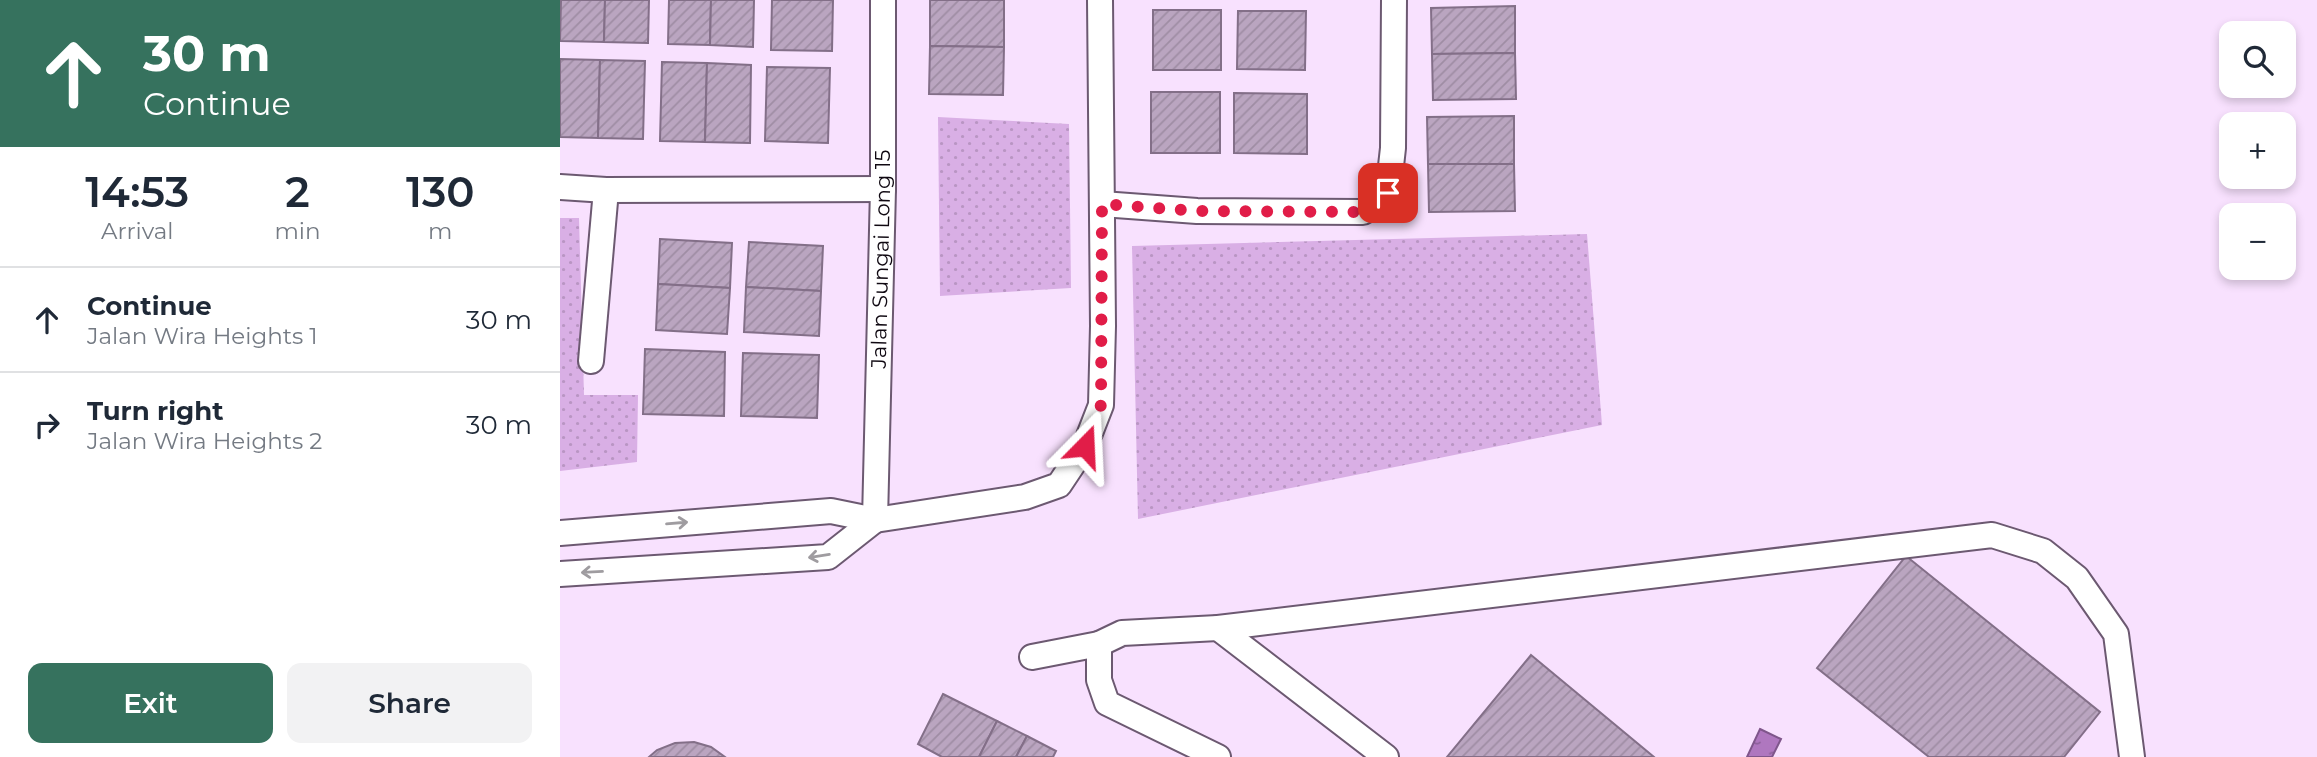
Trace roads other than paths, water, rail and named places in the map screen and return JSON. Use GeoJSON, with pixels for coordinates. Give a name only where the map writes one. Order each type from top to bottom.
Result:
{"type":"FeatureCollection","features":[{"type":"Feature","properties":{"kind":"street","name":"Jalan Sungai Long 15"},"geometry":{"type":"LineString","coordinates":[[875,520],[883,189],[883,0]]}},
{"type":"Feature","properties":{"kind":"street"},"geometry":{"type":"LineString","coordinates":[[560,533],[831,511],[875,520],[1025,497],[1059,485],[1085,446],[1101,405],[1103,326],[1100,0]]}},
{"type":"Feature","properties":{"kind":"street"},"geometry":{"type":"LineString","coordinates":[[1102,204],[1197,211],[1363,212],[1388,193],[1393,148],[1394,0]]}},
{"type":"Feature","properties":{"kind":"street"},"geometry":{"type":"LineString","coordinates":[[560,187],[606,190],[883,189]]}},
{"type":"Feature","properties":{"kind":"street"},"geometry":{"type":"LineString","coordinates":[[591,361],[606,190]]}},
{"type":"Feature","properties":{"kind":"street"},"geometry":{"type":"LineString","coordinates":[[560,574],[828,557],[875,520]]}},
{"type":"Feature","properties":{"kind":"street"},"geometry":{"type":"LineString","coordinates":[[1032,657],[1099,644],[1122,633],[1218,628],[1992,535],[2043,551],[2077,578],[2116,634],[2132,757]]}},
{"type":"Feature","properties":{"kind":"street"},"geometry":{"type":"LineString","coordinates":[[1218,628],[1386,757]]}},
{"type":"Feature","properties":{"kind":"street"},"geometry":{"type":"LineString","coordinates":[[1099,644],[1099,680],[1107,703],[1218,757]]}},
{"type":"Feature","properties":{"kind":"water"},"geometry":{"type":"Polygon","coordinates":[[[1760,729],[1781,739],[1772,757],[1747,757],[1760,729]]]}}]}
